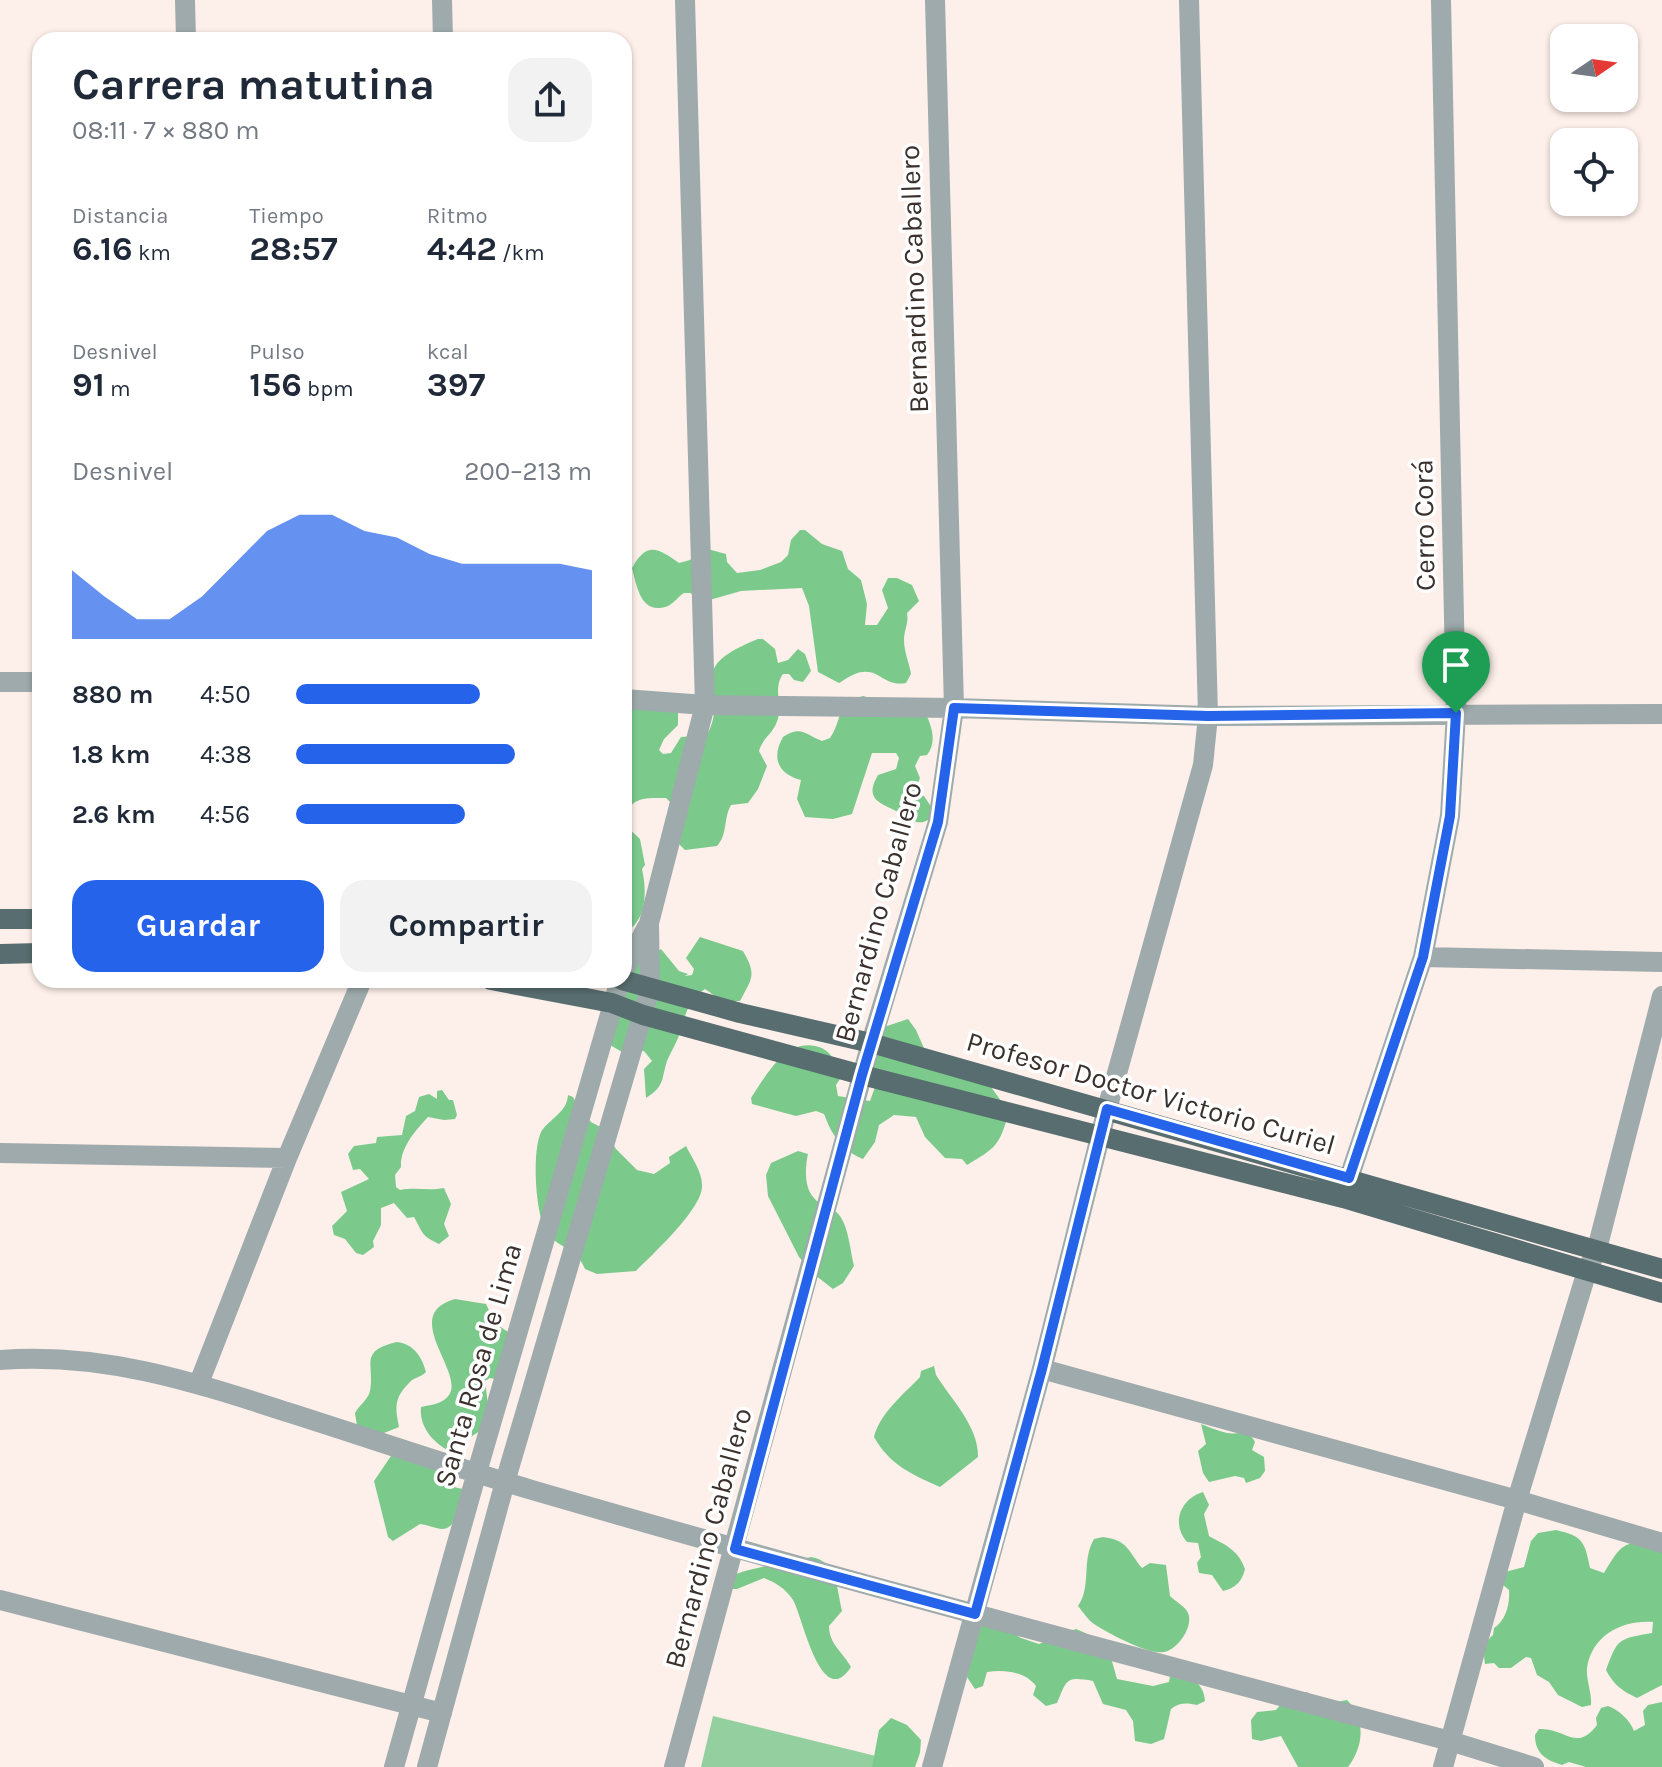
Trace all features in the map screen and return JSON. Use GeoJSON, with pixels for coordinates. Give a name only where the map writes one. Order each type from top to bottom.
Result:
{"type":"FeatureCollection","features":[{"type":"Feature","properties":{"kind":"main road"},"geometry":{"type":"LineString","coordinates":[[0,919],[32,919]]}},
{"type":"Feature","properties":{"kind":"main road"},"geometry":{"type":"LineString","coordinates":[[0,954],[32,953]]}},
{"type":"Feature","properties":{"kind":"main road","name":"Profesor Doctor Victorio Curiel"},"geometry":{"type":"LineString","coordinates":[[632,983],[740,1013],[871,1043],[1662,1269]]}},
{"type":"Feature","properties":{"kind":"main road","name":"Profesor Doctor Victorio Curiel"},"geometry":{"type":"LineString","coordinates":[[533,988],[612,1003],[643,1015],[862,1075],[1343,1198],[1662,1293]]}},
{"type":"Feature","properties":{"kind":"street"},"geometry":{"type":"LineString","coordinates":[[185,0],[186,32]]}},
{"type":"Feature","properties":{"kind":"street"},"geometry":{"type":"LineString","coordinates":[[442,0],[443,32]]}},
{"type":"Feature","properties":{"kind":"street"},"geometry":{"type":"LineString","coordinates":[[632,956],[649,923],[705,705],[685,0]]}},
{"type":"Feature","properties":{"kind":"street","name":"Bernardino Caballero"},"geometry":{"type":"LineString","coordinates":[[674,1767],[862,1075],[938,822],[954,708],[935,0]]}},
{"type":"Feature","properties":{"kind":"street"},"geometry":{"type":"LineString","coordinates":[[932,1767],[1042,1369],[1107,1109],[1203,765],[1208,716],[1189,0]]}},
{"type":"Feature","properties":{"kind":"street","name":"Cerro Corá"},"geometry":{"type":"LineString","coordinates":[[1349,1178],[1423,957],[1450,816],[1456,713],[1441,0]]}},
{"type":"Feature","properties":{"kind":"street"},"geometry":{"type":"LineString","coordinates":[[0,682],[32,682]]}},
{"type":"Feature","properties":{"kind":"street"},"geometry":{"type":"LineString","coordinates":[[632,700],[705,705],[954,708],[1208,716],[1662,714]]}},
{"type":"Feature","properties":{"kind":"street"},"geometry":{"type":"LineString","coordinates":[[427,1767],[505,1482],[650,989],[649,923]]}},
{"type":"Feature","properties":{"kind":"street"},"geometry":{"type":"LineString","coordinates":[[1423,957],[1662,962]]}},
{"type":"Feature","properties":{"kind":"street"},"geometry":{"type":"LineString","coordinates":[[199,1383],[287,1158],[359,988]]}},
{"type":"Feature","properties":{"kind":"street","name":"Santa Rosa de Lima"},"geometry":{"type":"LineString","coordinates":[[394,1767],[618,988]]}},
{"type":"Feature","properties":{"kind":"street"},"geometry":{"type":"LineString","coordinates":[[1443,1767],[1517,1500],[1587,1271],[1597,1249],[1662,996]]}},
{"type":"Feature","properties":{"kind":"street"},"geometry":{"type":"LineString","coordinates":[[0,1153],[287,1158]]}},
{"type":"Feature","properties":{"kind":"street"},"geometry":{"type":"LineString","coordinates":[[0,1360],[35,1357],[106,1362],[199,1383],[505,1482],[735,1549],[1450,1741],[1534,1767]]}},
{"type":"Feature","properties":{"kind":"street"},"geometry":{"type":"LineString","coordinates":[[1042,1369],[1662,1543]]}},
{"type":"Feature","properties":{"kind":"street"},"geometry":{"type":"LineString","coordinates":[[0,1600],[442,1713]]}},
{"type":"Feature","properties":{"kind":"green space"},"geometry":{"type":"Polygon","coordinates":[[[800,530],[805,530],[822,544],[842,551],[848,569],[861,580],[867,604],[865,625],[877,625],[888,608],[882,590],[888,578],[897,578],[912,585],[919,601],[907,613],[904,644],[911,674],[906,683],[893,683],[874,673],[863,672],[839,683],[818,672],[809,606],[802,588],[741,591],[706,601],[684,593],[670,605],[659,608],[646,603],[638,591],[632,568],[648,550],[659,551],[679,563],[690,560],[704,548],[726,554],[727,562],[737,573],[760,570],[781,562],[788,555],[791,540],[800,530]]]}},
{"type":"Feature","properties":{"kind":"green space"},"geometry":{"type":"Polygon","coordinates":[[[763,639],[775,649],[778,663],[788,660],[798,649],[805,654],[811,671],[803,682],[794,680],[789,674],[783,674],[780,680],[778,718],[759,751],[767,766],[758,789],[748,803],[731,805],[723,836],[717,846],[685,850],[679,844],[671,803],[666,798],[647,798],[632,804],[632,699],[678,713],[678,725],[664,739],[659,750],[663,754],[671,753],[681,737],[707,735],[713,719],[713,671],[719,661],[734,650],[763,639]]]}},
{"type":"Feature","properties":{"kind":"green space"},"geometry":{"type":"Polygon","coordinates":[[[863,696],[926,714],[933,740],[927,755],[920,756],[915,766],[920,778],[915,790],[924,796],[932,808],[930,819],[915,821],[874,796],[878,775],[896,769],[899,758],[896,753],[872,753],[852,814],[833,819],[805,817],[797,799],[801,780],[782,769],[777,758],[779,745],[783,737],[799,731],[822,741],[830,738],[846,701],[863,696]]]}},
{"type":"Feature","properties":{"kind":"green space"},"geometry":{"type":"Polygon","coordinates":[[[632,832],[640,839],[645,865],[642,869],[644,905],[632,928],[632,832]]]}},
{"type":"Feature","properties":{"kind":"green space"},"geometry":{"type":"Polygon","coordinates":[[[700,937],[743,951],[750,966],[750,981],[740,1001],[722,1001],[705,989],[694,999],[661,1082],[646,1098],[644,1069],[652,1061],[644,1051],[622,1052],[605,1042],[624,988],[632,988],[632,967],[661,949],[679,971],[688,974],[685,976],[692,975],[694,969],[686,958],[700,937]]]}},
{"type":"Feature","properties":{"kind":"green space"},"geometry":{"type":"Polygon","coordinates":[[[908,1019],[927,1055],[991,1087],[1009,1112],[996,1144],[967,1165],[962,1159],[945,1158],[925,1137],[916,1117],[894,1115],[879,1125],[875,1142],[863,1159],[838,1141],[824,1114],[816,1111],[796,1116],[752,1104],[751,1098],[769,1070],[785,1054],[804,1045],[826,1050],[832,1058],[840,1079],[836,1085],[838,1096],[870,1101],[880,1073],[873,1068],[884,1027],[908,1019]]]}},
{"type":"Feature","properties":{"kind":"green space"},"geometry":{"type":"Polygon","coordinates":[[[442,1090],[449,1100],[453,1100],[457,1115],[455,1119],[428,1117],[409,1140],[401,1167],[395,1175],[396,1187],[400,1190],[444,1188],[451,1204],[444,1224],[449,1236],[439,1244],[429,1239],[414,1217],[407,1218],[394,1203],[381,1208],[381,1225],[373,1241],[374,1247],[363,1255],[356,1253],[345,1239],[334,1235],[332,1226],[347,1211],[341,1192],[369,1179],[360,1169],[353,1170],[348,1154],[354,1146],[376,1143],[377,1137],[402,1135],[406,1116],[415,1111],[419,1097],[429,1094],[437,1099],[437,1091],[442,1090]]]}},
{"type":"Feature","properties":{"kind":"green space"},"geometry":{"type":"Polygon","coordinates":[[[568,1095],[573,1097],[591,1122],[604,1129],[616,1149],[637,1170],[654,1174],[670,1163],[669,1157],[686,1146],[699,1171],[702,1187],[694,1207],[636,1271],[597,1274],[585,1269],[577,1256],[550,1237],[542,1222],[536,1179],[539,1137],[562,1110],[568,1095]]]}},
{"type":"Feature","properties":{"kind":"green space"},"geometry":{"type":"Polygon","coordinates":[[[798,1151],[808,1154],[808,1189],[817,1201],[837,1213],[847,1233],[854,1266],[843,1283],[833,1289],[799,1257],[768,1196],[766,1175],[771,1163],[798,1151]]]}},
{"type":"Feature","properties":{"kind":"green space"},"geometry":{"type":"Polygon","coordinates":[[[455,1299],[486,1304],[495,1323],[508,1332],[500,1380],[490,1378],[485,1381],[489,1413],[483,1429],[449,1451],[428,1433],[422,1421],[421,1407],[440,1402],[449,1395],[452,1385],[433,1330],[433,1318],[439,1307],[455,1299]]]}},
{"type":"Feature","properties":{"kind":"green space"},"geometry":{"type":"Polygon","coordinates":[[[397,1342],[408,1345],[416,1352],[426,1372],[411,1381],[398,1399],[399,1427],[379,1435],[357,1426],[355,1413],[370,1391],[373,1354],[397,1342]]]}},
{"type":"Feature","properties":{"kind":"green space"},"geometry":{"type":"Polygon","coordinates":[[[934,1366],[936,1375],[969,1424],[978,1457],[940,1487],[894,1462],[874,1437],[887,1412],[920,1377],[921,1371],[934,1366]]]}},
{"type":"Feature","properties":{"kind":"green space"},"geometry":{"type":"Polygon","coordinates":[[[1201,1424],[1227,1433],[1249,1435],[1255,1442],[1252,1450],[1264,1457],[1265,1471],[1260,1478],[1246,1483],[1244,1478],[1235,1476],[1209,1482],[1203,1473],[1198,1451],[1206,1444],[1201,1424]]]}},
{"type":"Feature","properties":{"kind":"green space"},"geometry":{"type":"Polygon","coordinates":[[[391,1456],[430,1466],[440,1471],[451,1485],[464,1489],[458,1514],[451,1525],[441,1529],[420,1524],[393,1541],[388,1537],[374,1481],[391,1456]]]}},
{"type":"Feature","properties":{"kind":"green space"},"geometry":{"type":"Polygon","coordinates":[[[1203,1492],[1209,1505],[1204,1514],[1209,1536],[1235,1552],[1245,1569],[1237,1584],[1223,1591],[1212,1575],[1199,1573],[1197,1563],[1201,1557],[1198,1543],[1187,1542],[1180,1528],[1180,1513],[1184,1506],[1203,1492]]]}},
{"type":"Feature","properties":{"kind":"green space"},"geometry":{"type":"Polygon","coordinates":[[[1556,1530],[1577,1538],[1584,1546],[1590,1568],[1604,1573],[1626,1545],[1662,1545],[1662,1685],[1637,1698],[1618,1687],[1606,1670],[1617,1646],[1626,1639],[1652,1633],[1653,1622],[1620,1627],[1602,1638],[1595,1647],[1587,1668],[1591,1705],[1582,1707],[1558,1695],[1549,1682],[1537,1675],[1531,1658],[1526,1657],[1511,1668],[1485,1664],[1486,1645],[1508,1606],[1509,1590],[1502,1584],[1505,1572],[1524,1567],[1531,1541],[1538,1533],[1556,1530]]]}},
{"type":"Feature","properties":{"kind":"green space"},"geometry":{"type":"Polygon","coordinates":[[[1103,1537],[1123,1544],[1142,1568],[1150,1563],[1166,1565],[1170,1596],[1185,1609],[1189,1619],[1183,1637],[1174,1647],[1157,1652],[1139,1647],[1092,1623],[1078,1606],[1085,1590],[1090,1547],[1094,1539],[1103,1537]]]}},
{"type":"Feature","properties":{"kind":"green space"},"geometry":{"type":"Polygon","coordinates":[[[811,1557],[826,1564],[837,1585],[842,1611],[829,1626],[830,1632],[851,1667],[840,1678],[831,1678],[822,1670],[793,1600],[783,1589],[764,1578],[737,1589],[730,1589],[722,1580],[811,1557]]]}},
{"type":"Feature","properties":{"kind":"green space"},"geometry":{"type":"Polygon","coordinates":[[[994,1622],[1021,1638],[1039,1644],[1076,1629],[1105,1647],[1117,1679],[1153,1686],[1169,1682],[1171,1669],[1198,1684],[1205,1701],[1197,1705],[1180,1704],[1171,1709],[1164,1739],[1151,1744],[1135,1741],[1133,1721],[1126,1710],[1103,1704],[1093,1681],[1077,1679],[1068,1682],[1057,1703],[1046,1706],[1033,1695],[1036,1686],[1026,1677],[1014,1673],[987,1672],[983,1686],[975,1689],[967,1677],[977,1627],[994,1622]]]}},
{"type":"Feature","properties":{"kind":"green space"},"geometry":{"type":"Polygon","coordinates":[[[1307,1692],[1326,1704],[1347,1700],[1353,1707],[1361,1733],[1348,1767],[1298,1767],[1281,1736],[1261,1741],[1252,1739],[1251,1720],[1257,1712],[1276,1710],[1287,1697],[1307,1692]]]}},
{"type":"Feature","properties":{"kind":"green space"},"geometry":{"type":"Polygon","coordinates":[[[1662,1702],[1662,1767],[1586,1767],[1569,1762],[1562,1765],[1546,1758],[1537,1747],[1535,1735],[1539,1729],[1583,1737],[1597,1725],[1596,1718],[1601,1708],[1608,1706],[1624,1716],[1634,1731],[1645,1725],[1643,1711],[1648,1705],[1662,1702]]]}},
{"type":"Feature","properties":{"kind":"green space"},"geometry":{"type":"Polygon","coordinates":[[[713,1716],[888,1759],[886,1767],[701,1767],[713,1716]]]}},
{"type":"Feature","properties":{"kind":"green space"},"geometry":{"type":"Polygon","coordinates":[[[891,1718],[907,1725],[921,1740],[915,1767],[872,1767],[879,1730],[891,1718]]]}},
{"type":"Feature","properties":{"kind":"route"},"geometry":{"type":"LineString","coordinates":[[954,708],[1208,716],[1456,713],[1450,816],[1423,957],[1349,1178],[1107,1109],[1042,1369],[975,1614],[735,1549],[862,1075],[938,822],[954,708]]}}]}
